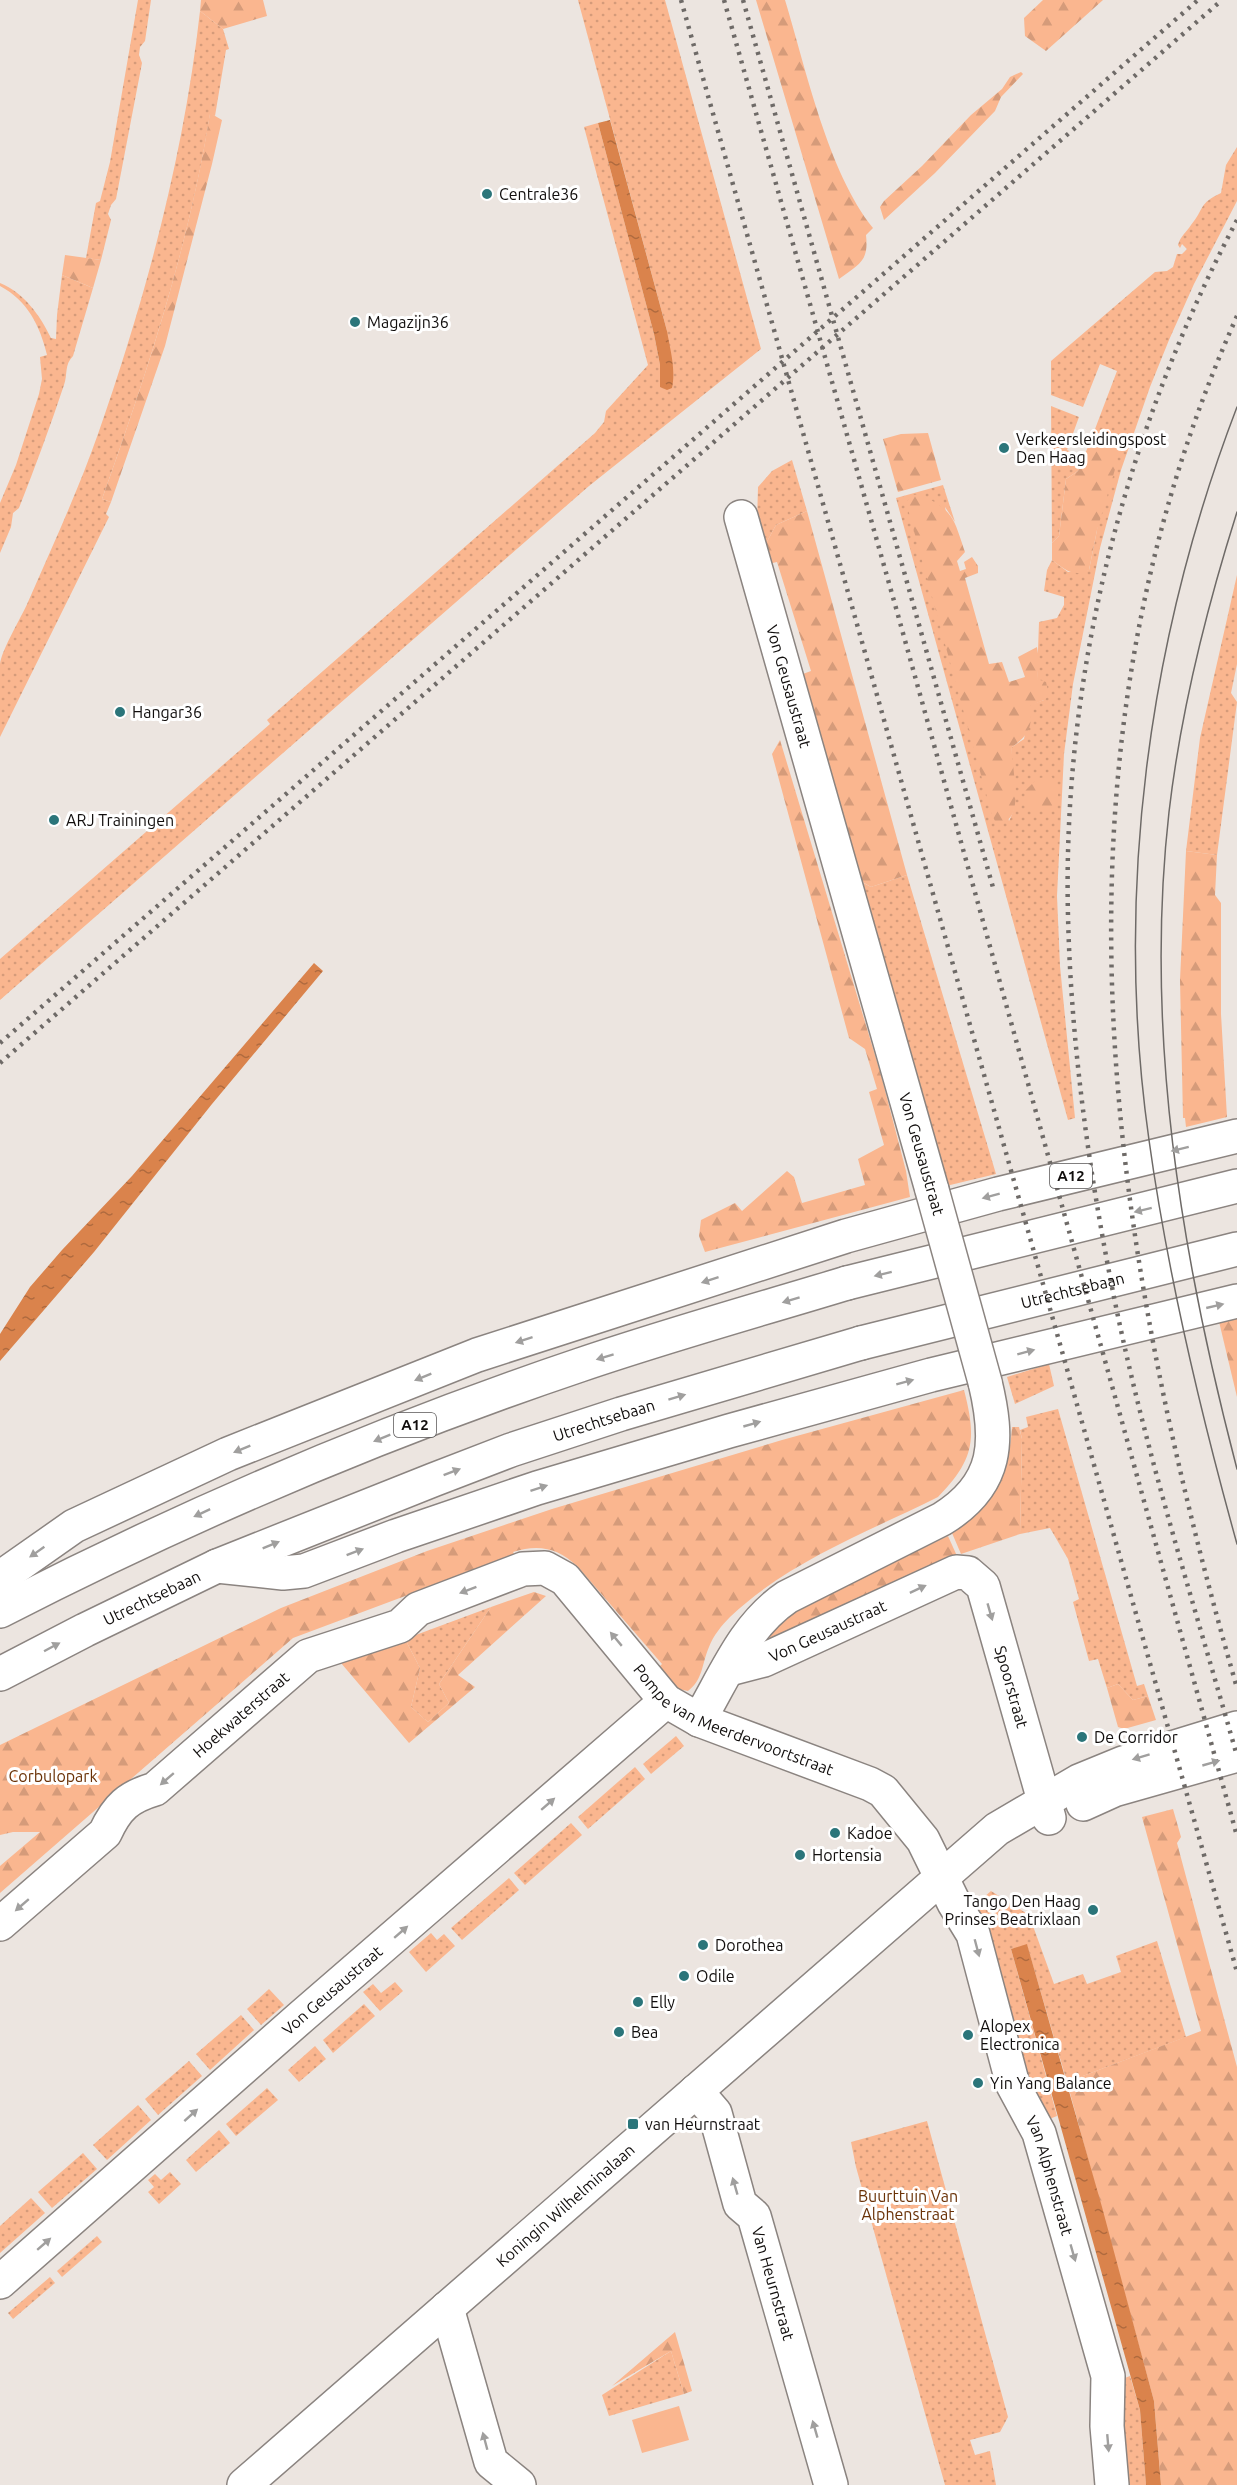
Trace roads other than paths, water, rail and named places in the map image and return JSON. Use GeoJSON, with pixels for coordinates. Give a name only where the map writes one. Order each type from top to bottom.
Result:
{"type":"FeatureCollection","features":[{"type":"Feature","properties":{"kind":"main road","name":"Von Geusaustraat"},"geometry":{"type":"LineString","coordinates":[[699,1720],[750,1632],[774,1606],[787,1597],[960,1507],[973,1494],[986,1474],[994,1446],[993,1414],[985,1382],[741,517]]}},
{"type":"Feature","properties":{"kind":"main road","name":"A12"},"geometry":{"type":"LineString","coordinates":[[0,1578],[74,1526],[228,1454],[477,1355],[846,1236],[998,1194],[1237,1136]]}},
{"type":"Feature","properties":{"kind":"main road","name":"A12"},"geometry":{"type":"LineString","coordinates":[[0,1611],[79,1570],[213,1508],[438,1416],[582,1364],[847,1283],[1237,1186]]}},
{"type":"Feature","properties":{"kind":"main road","name":"Utrechtsebaan"},"geometry":{"type":"LineString","coordinates":[[0,1674],[217,1566],[512,1450],[741,1377],[861,1342],[1237,1250]]}},
{"type":"Feature","properties":{"kind":"main road"},"geometry":{"type":"LineString","coordinates":[[217,1566],[284,1573],[303,1571],[396,1536],[528,1491],[739,1427],[931,1375],[1237,1301]]}},
{"type":"Feature","properties":{"kind":"main road","name":"Pompe van Meerdervoortstraat"},"geometry":{"type":"LineString","coordinates":[[523,1569],[545,1568],[565,1579],[666,1701],[699,1720],[870,1784],[883,1791],[922,1840],[940,1878]]}},
{"type":"Feature","properties":{"kind":"main road","name":"Hoekwaterstraat"},"geometry":{"type":"LineString","coordinates":[[0,1924],[105,1833],[113,1814],[136,1794],[155,1789],[308,1656],[400,1626],[418,1609],[523,1569]]}},
{"type":"Feature","properties":{"kind":"main road","name":"Von Geusaustraat"},"geometry":{"type":"LineString","coordinates":[[729,1669],[764,1660],[956,1572]]}},
{"type":"Feature","properties":{"kind":"main road","name":"Spoorstraat"},"geometry":{"type":"LineString","coordinates":[[956,1572],[968,1574],[983,1586],[1046,1809]]}},
{"type":"Feature","properties":{"kind":"main road","name":"Von Geusaustraat"},"geometry":{"type":"LineString","coordinates":[[0,2282],[301,2017],[666,1701]]}},
{"type":"Feature","properties":{"kind":"main road","name":"Koningin Wilhelminalaan"},"geometry":{"type":"LineString","coordinates":[[244,2485],[940,1878],[1046,1809],[1079,1781],[1123,1763],[1237,1728]]}},
{"type":"Feature","properties":{"kind":"main road"},"geometry":{"type":"LineString","coordinates":[[1046,1809],[1237,1755]]}},
{"type":"Feature","properties":{"kind":"main road","name":"Van Alphenstraat"},"geometry":{"type":"LineString","coordinates":[[940,1878],[973,1934],[1013,2085],[1039,2133],[1108,2376],[1107,2426],[1112,2485]]}},
{"type":"Feature","properties":{"kind":"main road","name":"Van Heurnstraat"},"geometry":{"type":"LineString","coordinates":[[696,2091],[715,2113],[740,2204],[754,2216],[831,2485]]}},
{"type":"Feature","properties":{"kind":"main road"},"geometry":{"type":"LineString","coordinates":[[447,2308],[491,2462],[519,2485]]}},
{"type":"Feature","properties":{"kind":"water"},"geometry":{"type":"Polygon","coordinates":[[[610,120],[667,331],[673,374],[672,388],[667,390],[660,387],[660,365],[654,334],[598,123],[610,120]]]}},
{"type":"Feature","properties":{"kind":"water"},"geometry":{"type":"Polygon","coordinates":[[[314,963],[323,971],[212,1104],[94,1252],[0,1361],[0,1334],[30,1287],[132,1176],[314,963]]]}},
{"type":"Feature","properties":{"kind":"water"},"geometry":{"type":"Polygon","coordinates":[[[1027,1944],[1102,2207],[1154,2401],[1161,2485],[1146,2485],[1140,2410],[1011,1949],[1027,1944]]]}},
{"type":"Feature","properties":{"kind":"tram line"},"geometry":{"type":"LineString","coordinates":[[1237,407],[1206,495],[1181,585],[1161,676],[1146,768],[1138,861],[1135,954],[1139,1047],[1157,1191],[1186,1344],[1237,1544]]}},
{"type":"Feature","properties":{"kind":"tram line"},"geometry":{"type":"LineString","coordinates":[[1237,512],[1196,660],[1180,735],[1169,812],[1162,895],[1161,978],[1165,1061],[1184,1225],[1199,1307],[1237,1469]]}},
{"type":"Feature","properties":{"kind":"railway"},"geometry":{"type":"LineString","coordinates":[[681,0],[1237,1972]]}},
{"type":"Feature","properties":{"kind":"railway"},"geometry":{"type":"LineString","coordinates":[[724,0],[896,608],[1237,1836]]}},
{"type":"Feature","properties":{"kind":"railway"},"geometry":{"type":"LineString","coordinates":[[743,0],[994,891]]}},
{"type":"Feature","properties":{"kind":"railway"},"geometry":{"type":"LineString","coordinates":[[0,1043],[1198,0]]}},
{"type":"Feature","properties":{"kind":"railway"},"geometry":{"type":"LineString","coordinates":[[0,1063],[1222,0]]}},
{"type":"Feature","properties":{"kind":"railway"},"geometry":{"type":"LineString","coordinates":[[1237,220],[1197,301],[1162,384],[1133,470],[1108,557],[1089,646],[1076,735],[1069,826],[1068,916],[1073,1010],[1082,1103],[1095,1195],[1112,1287],[1138,1405],[1237,1756]]}},
{"type":"Feature","properties":{"kind":"railway"},"geometry":{"type":"LineString","coordinates":[[1237,316],[1174,485],[1134,656],[1114,827],[1112,999],[1126,1172],[1153,1344],[1191,1517],[1237,1688]]}},
{"type":"Feature","properties":{"kind":"place","name":"Centrale36"},"geometry":{"type":"Point","coordinates":[487,194]}},
{"type":"Feature","properties":{"kind":"place","name":"Magazijn36"},"geometry":{"type":"Point","coordinates":[355,322]}},
{"type":"Feature","properties":{"kind":"place","name":"Verkeersleidingspost Den Haag"},"geometry":{"type":"Point","coordinates":[1004,448]}},
{"type":"Feature","properties":{"kind":"place","name":"Hangar36"},"geometry":{"type":"Point","coordinates":[120,712]}},
{"type":"Feature","properties":{"kind":"place","name":"ARJ Trainingen"},"geometry":{"type":"Point","coordinates":[54,820]}},
{"type":"Feature","properties":{"kind":"place","name":"De Corridor"},"geometry":{"type":"Point","coordinates":[1082,1737]}},
{"type":"Feature","properties":{"kind":"place","name":"Kadoe"},"geometry":{"type":"Point","coordinates":[835,1833]}},
{"type":"Feature","properties":{"kind":"place","name":"Hortensia"},"geometry":{"type":"Point","coordinates":[800,1855]}},
{"type":"Feature","properties":{"kind":"place","name":"Tango Den Haag Prinses Beatrixlaan"},"geometry":{"type":"Point","coordinates":[1093,1910]}},
{"type":"Feature","properties":{"kind":"place","name":"Dorothea"},"geometry":{"type":"Point","coordinates":[703,1945]}},
{"type":"Feature","properties":{"kind":"place","name":"Odile"},"geometry":{"type":"Point","coordinates":[684,1976]}},
{"type":"Feature","properties":{"kind":"place","name":"Elly"},"geometry":{"type":"Point","coordinates":[638,2002]}},
{"type":"Feature","properties":{"kind":"place","name":"Bea"},"geometry":{"type":"Point","coordinates":[619,2032]}},
{"type":"Feature","properties":{"kind":"place","name":"Alopex Electronica"},"geometry":{"type":"Point","coordinates":[968,2035]}},
{"type":"Feature","properties":{"kind":"place","name":"Yin Yang Balance"},"geometry":{"type":"Point","coordinates":[978,2083]}},
{"type":"Feature","properties":{"kind":"place","name":"van Heurnstraat"},"geometry":{"type":"Point","coordinates":[633,2124]}},
{"type":"Feature","properties":{"kind":"park label","name":"Corbulopark"},"geometry":{"type":"Point","coordinates":[53,1776]}},
{"type":"Feature","properties":{"kind":"park label","name":"Buurttuin Van Alphenstraat"},"geometry":{"type":"Point","coordinates":[908,2205]}}]}
